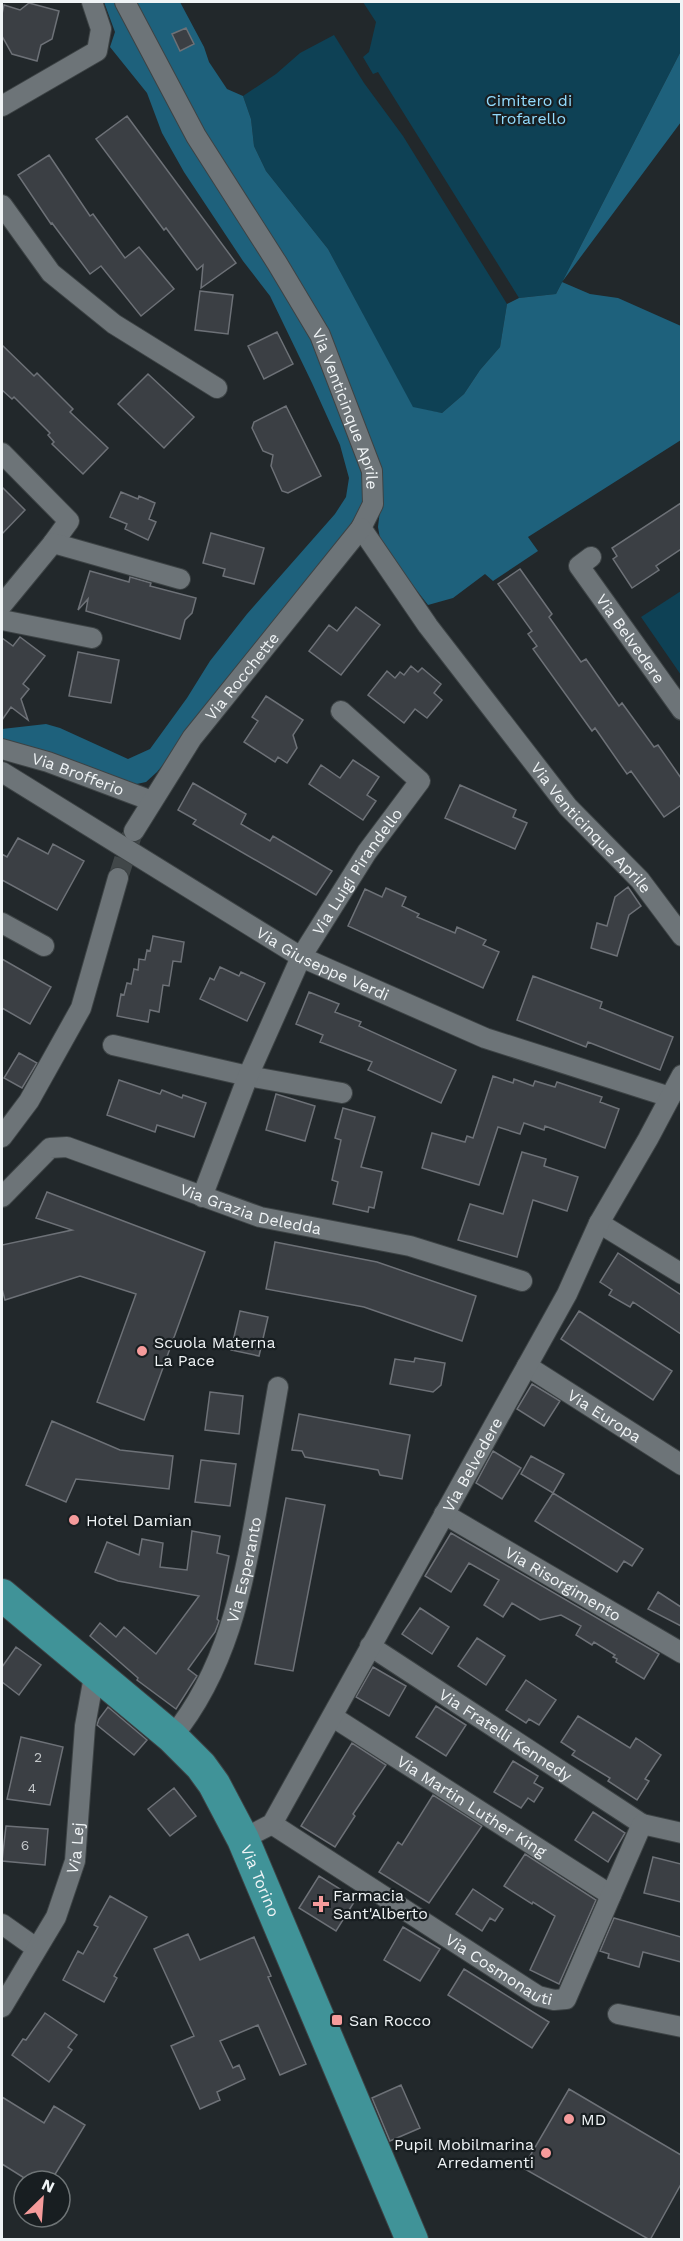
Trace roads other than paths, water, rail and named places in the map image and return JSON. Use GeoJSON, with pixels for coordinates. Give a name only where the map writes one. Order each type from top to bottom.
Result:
{"type":"FeatureCollection","features":[{"type":"Feature","properties":{"kind":"main road","name":"Via Torino"},"geometry":{"type":"LineString","coordinates":[[2,1595],[172,1737],[201,1766],[214,1784],[243,1839],[412,2240]]}},
{"type":"Feature","properties":{"kind":"street"},"geometry":{"type":"LineString","coordinates":[[2,106],[97,51],[100,29],[92,2]]}},
{"type":"Feature","properties":{"kind":"street","name":"Via Venticinque Aprile"},"geometry":{"type":"LineString","coordinates":[[125,2],[196,136],[320,335],[372,471],[373,504],[362,528],[428,626],[568,807],[640,880],[681,936]]}},
{"type":"Feature","properties":{"kind":"street"},"geometry":{"type":"LineString","coordinates":[[2,205],[51,273],[114,324],[217,388]]}},
{"type":"Feature","properties":{"kind":"street"},"geometry":{"type":"LineString","coordinates":[[2,453],[69,521],[2,605]]}},
{"type":"Feature","properties":{"kind":"street","name":"Via Rocchette"},"geometry":{"type":"LineString","coordinates":[[134,831],[192,738],[362,528]]}},
{"type":"Feature","properties":{"kind":"street"},"geometry":{"type":"LineString","coordinates":[[53,543],[180,579]]}},
{"type":"Feature","properties":{"kind":"street","name":"Via Belvedere"},"geometry":{"type":"LineString","coordinates":[[585,561],[681,710]]}},
{"type":"Feature","properties":{"kind":"street"},"geometry":{"type":"LineString","coordinates":[[2,620],[92,638]]}},
{"type":"Feature","properties":{"kind":"street","name":"Via Luigi Pirandello"},"geometry":{"type":"LineString","coordinates":[[202,1197],[248,1076],[301,957],[367,852],[420,781],[340,711]]}},
{"type":"Feature","properties":{"kind":"street","name":"Via Brofferio"},"geometry":{"type":"LineString","coordinates":[[2,749],[48,762],[152,801]]}},
{"type":"Feature","properties":{"kind":"street","name":"Via Giuseppe Verdi"},"geometry":{"type":"LineString","coordinates":[[2,772],[301,957],[485,1038],[670,1097]]}},
{"type":"Feature","properties":{"kind":"street"},"geometry":{"type":"LineString","coordinates":[[2,1137],[29,1101],[81,1008],[118,878]]}},
{"type":"Feature","properties":{"kind":"street"},"geometry":{"type":"LineString","coordinates":[[2,923],[44,946]]}},
{"type":"Feature","properties":{"kind":"street"},"geometry":{"type":"LineString","coordinates":[[113,1046],[248,1076],[342,1093]]}},
{"type":"Feature","properties":{"kind":"street","name":"Via Belvedere"},"geometry":{"type":"LineString","coordinates":[[272,1824],[567,1294],[599,1223],[681,1075]]}},
{"type":"Feature","properties":{"kind":"street","name":"Via Grazia Deledda"},"geometry":{"type":"LineString","coordinates":[[2,1197],[50,1148],[67,1147],[260,1217],[410,1246],[522,1281]]}},
{"type":"Feature","properties":{"kind":"street"},"geometry":{"type":"LineString","coordinates":[[599,1223],[681,1274]]}},
{"type":"Feature","properties":{"kind":"street","name":"Via Europa"},"geometry":{"type":"LineString","coordinates":[[527,1366],[681,1465]]}},
{"type":"Feature","properties":{"kind":"street","name":"Via Esperanto"},"geometry":{"type":"LineString","coordinates":[[172,1737],[186,1720],[208,1682],[230,1633],[245,1574],[278,1387]]}},
{"type":"Feature","properties":{"kind":"street","name":"Via Risorgimento"},"geometry":{"type":"LineString","coordinates":[[444,1514],[681,1653]]}},
{"type":"Feature","properties":{"kind":"street","name":"Via Fratelli Kennedy"},"geometry":{"type":"LineString","coordinates":[[370,1646],[642,1824]]}},
{"type":"Feature","properties":{"kind":"street","name":"Via Lej"},"geometry":{"type":"LineString","coordinates":[[2,2007],[56,1917],[75,1861],[85,1726],[95,1671]]}},
{"type":"Feature","properties":{"kind":"street","name":"Via Martin Luther King"},"geometry":{"type":"LineString","coordinates":[[333,1716],[611,1895]]}},
{"type":"Feature","properties":{"kind":"street"},"geometry":{"type":"LineString","coordinates":[[243,1839],[272,1824]]}},
{"type":"Feature","properties":{"kind":"street","name":"Via Cosmonauti"},"geometry":{"type":"LineString","coordinates":[[272,1824],[538,1996],[554,2000],[566,1999],[642,1824]]}},
{"type":"Feature","properties":{"kind":"street"},"geometry":{"type":"LineString","coordinates":[[642,1824],[681,1833]]}},
{"type":"Feature","properties":{"kind":"street"},"geometry":{"type":"LineString","coordinates":[[2,1924],[36,1948]]}},
{"type":"Feature","properties":{"kind":"street"},"geometry":{"type":"LineString","coordinates":[[618,2014],[681,2027]]}},
{"type":"Feature","properties":{"kind":"tunnel"},"geometry":{"type":"LineString","coordinates":[[118,878],[132,835]]}},
{"type":"Feature","properties":{"kind":"place","name":"Scuola Materna La Pace"},"geometry":{"type":"Point","coordinates":[142,1351]}},
{"type":"Feature","properties":{"kind":"place","name":"Hotel Damian"},"geometry":{"type":"Point","coordinates":[74,1520]}},
{"type":"Feature","properties":{"kind":"place","name":"Farmacia Sant'Alberto"},"geometry":{"type":"Point","coordinates":[321,1904]}},
{"type":"Feature","properties":{"kind":"place","name":"San Rocco"},"geometry":{"type":"Point","coordinates":[337,2020]}},
{"type":"Feature","properties":{"kind":"place","name":"MD"},"geometry":{"type":"Point","coordinates":[569,2119]}},
{"type":"Feature","properties":{"kind":"place","name":"Pupil Mobilmarina Arredamenti"},"geometry":{"type":"Point","coordinates":[546,2153]}},
{"type":"Feature","properties":{"kind":"park label","name":"Cimitero di Trofarello"},"geometry":{"type":"Point","coordinates":[529,109]}}]}
